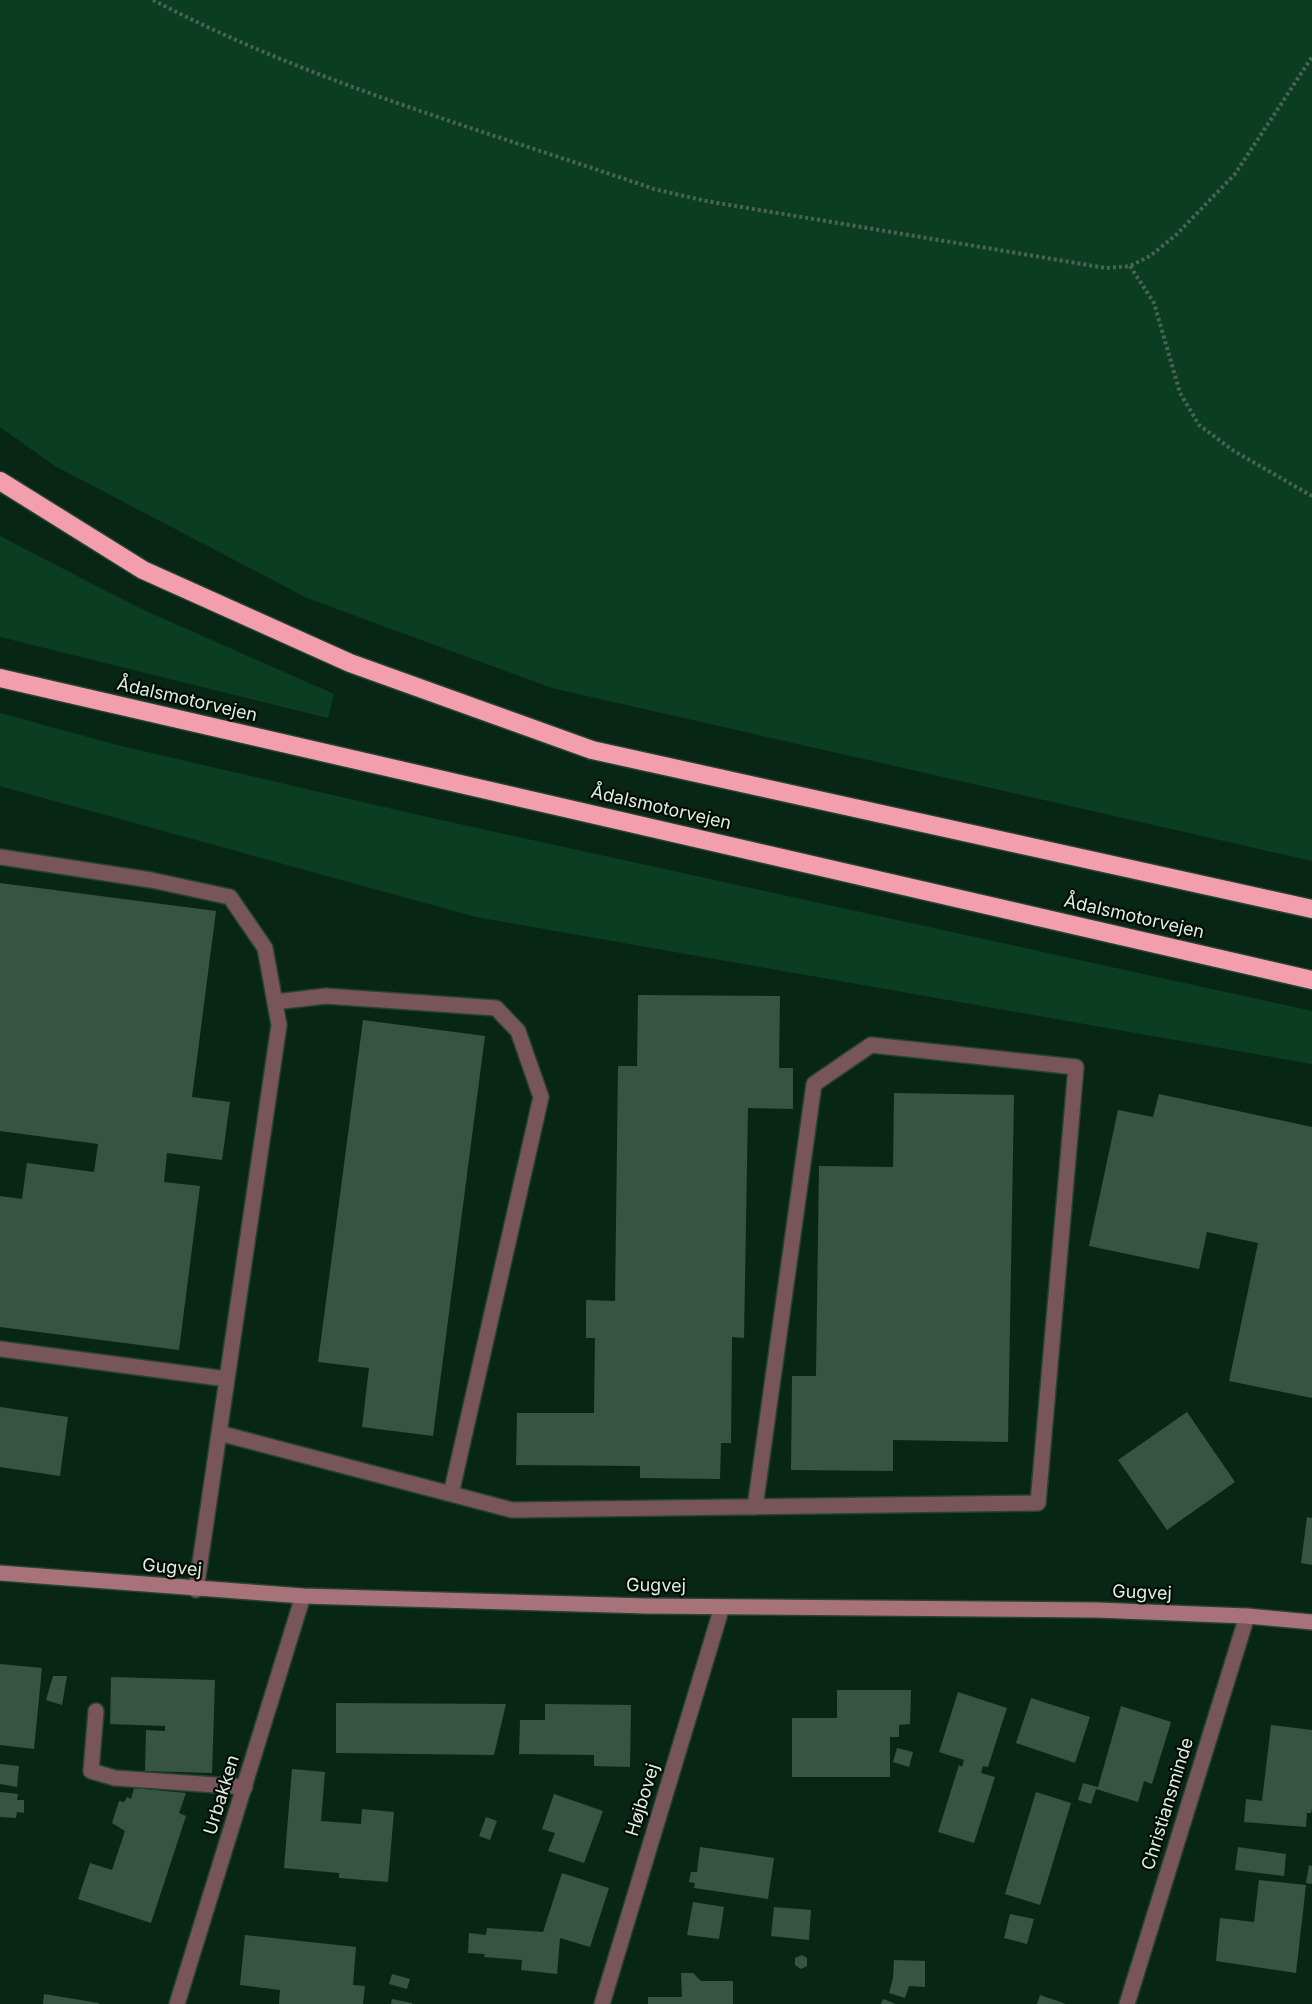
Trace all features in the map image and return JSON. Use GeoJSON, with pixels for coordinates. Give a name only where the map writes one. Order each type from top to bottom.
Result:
{"type":"FeatureCollection","features":[{"type":"Feature","properties":{"kind":"highway"},"geometry":{"type":"LineString","coordinates":[[0,481],[143,570],[350,663],[592,750],[1312,909]]}},
{"type":"Feature","properties":{"kind":"highway","name":"Ådalsmotorvejen"},"geometry":{"type":"LineString","coordinates":[[0,678],[1312,980]]}},
{"type":"Feature","properties":{"kind":"street"},"geometry":{"type":"LineString","coordinates":[[0,857],[151,880],[230,897],[265,948],[279,1025],[196,1590]]}},
{"type":"Feature","properties":{"kind":"street"},"geometry":{"type":"LineString","coordinates":[[275,1002],[326,996],[496,1008],[518,1031],[541,1097],[451,1494]]}},
{"type":"Feature","properties":{"kind":"street"},"geometry":{"type":"LineString","coordinates":[[219,1433],[512,1510],[754,1507],[1038,1503],[1077,1067],[871,1045],[814,1084],[754,1507]]}},
{"type":"Feature","properties":{"kind":"street"},"geometry":{"type":"LineString","coordinates":[[0,1349],[227,1379]]}},
{"type":"Feature","properties":{"kind":"street","name":"Gugvej"},"geometry":{"type":"LineString","coordinates":[[0,1573],[196,1590],[303,1596],[722,1607],[1097,1610],[1246,1616],[1312,1622]]}},
{"type":"Feature","properties":{"kind":"street","name":"Urbakken"},"geometry":{"type":"LineString","coordinates":[[177,2004],[303,1596]]}},
{"type":"Feature","properties":{"kind":"street","name":"Højbovej"},"geometry":{"type":"LineString","coordinates":[[602,2004],[722,1607]]}},
{"type":"Feature","properties":{"kind":"street","name":"Christiansminde"},"geometry":{"type":"LineString","coordinates":[[1127,2004],[1246,1616]]}},
{"type":"Feature","properties":{"kind":"street"},"geometry":{"type":"LineString","coordinates":[[96,1711],[91,1771],[114,1778],[245,1787]]}},
{"type":"Feature","properties":{"kind":"path"},"geometry":{"type":"LineString","coordinates":[[153,0],[195,22],[304,69],[654,189],[706,201],[1106,268],[1130,266],[1150,256],[1177,234],[1235,174],[1312,57]]}},
{"type":"Feature","properties":{"kind":"path"},"geometry":{"type":"LineString","coordinates":[[1130,266],[1154,303],[1180,393],[1199,425],[1234,451],[1312,496]]}},
{"type":"Feature","properties":{"kind":"green space"},"geometry":{"type":"Polygon","coordinates":[[[0,0],[1312,0],[1312,861],[552,688],[307,598],[55,466],[0,427],[0,0]]]}},
{"type":"Feature","properties":{"kind":"green space"},"geometry":{"type":"Polygon","coordinates":[[[0,536],[139,608],[334,694],[328,718],[0,637],[0,536]]]}},
{"type":"Feature","properties":{"kind":"green space"},"geometry":{"type":"Polygon","coordinates":[[[0,713],[117,745],[427,817],[1312,1011],[1312,1064],[476,917],[0,786],[0,713]]]}},
{"type":"Feature","properties":{"kind":"building"},"geometry":{"type":"Polygon","coordinates":[[[0,883],[216,911],[192,1097],[230,1102],[222,1160],[167,1153],[164,1182],[200,1186],[179,1350],[0,1327],[0,1196],[22,1199],[27,1163],[94,1172],[98,1144],[0,1131],[0,883]]]}},
{"type":"Feature","properties":{"kind":"building"},"geometry":{"type":"Polygon","coordinates":[[[638,995],[780,996],[779,1068],[793,1068],[793,1109],[748,1108],[744,1338],[732,1337],[731,1443],[721,1443],[720,1479],[640,1478],[640,1466],[516,1465],[517,1413],[594,1413],[595,1338],[586,1338],[586,1300],[615,1301],[618,1066],[637,1066],[638,995]]]}},
{"type":"Feature","properties":{"kind":"building"},"geometry":{"type":"Polygon","coordinates":[[[363,1020],[485,1036],[433,1436],[362,1427],[369,1368],[318,1362],[363,1020]]]}},
{"type":"Feature","properties":{"kind":"building"},"geometry":{"type":"Polygon","coordinates":[[[894,1093],[1014,1095],[1008,1442],[893,1440],[893,1471],[791,1470],[792,1376],[816,1376],[819,1166],[893,1167],[894,1093]]]}},
{"type":"Feature","properties":{"kind":"building"},"geometry":{"type":"Polygon","coordinates":[[[1159,1094],[1312,1127],[1312,1398],[1229,1381],[1258,1243],[1207,1232],[1199,1269],[1089,1246],[1118,1110],[1153,1117],[1159,1094]]]}},
{"type":"Feature","properties":{"kind":"building"},"geometry":{"type":"Polygon","coordinates":[[[0,1407],[68,1417],[60,1476],[0,1467],[0,1407]]]}},
{"type":"Feature","properties":{"kind":"building"},"geometry":{"type":"Polygon","coordinates":[[[1187,1412],[1235,1482],[1167,1530],[1118,1460],[1187,1412]]]}},
{"type":"Feature","properties":{"kind":"building"},"geometry":{"type":"Polygon","coordinates":[[[1307,1517],[1312,1518],[1312,1565],[1301,1563],[1307,1517]]]}},
{"type":"Feature","properties":{"kind":"building"},"geometry":{"type":"Polygon","coordinates":[[[0,1664],[42,1668],[34,1749],[0,1745],[0,1664]]]}},
{"type":"Feature","properties":{"kind":"building"},"geometry":{"type":"Polygon","coordinates":[[[53,1676],[67,1676],[62,1705],[46,1700],[53,1676]]]}},
{"type":"Feature","properties":{"kind":"building"},"geometry":{"type":"Polygon","coordinates":[[[111,1677],[215,1680],[212,1773],[145,1771],[146,1730],[165,1731],[165,1726],[110,1724],[111,1677]]]}},
{"type":"Feature","properties":{"kind":"building"},"geometry":{"type":"Polygon","coordinates":[[[837,1690],[911,1690],[910,1724],[899,1725],[899,1737],[890,1737],[890,1777],[792,1777],[792,1718],[837,1718],[837,1690]]]}},
{"type":"Feature","properties":{"kind":"building"},"geometry":{"type":"Polygon","coordinates":[[[958,1692],[1007,1708],[988,1767],[983,1766],[981,1773],[995,1777],[974,1843],[938,1832],[959,1765],[962,1767],[964,1760],[939,1752],[958,1692]]]}},
{"type":"Feature","properties":{"kind":"building"},"geometry":{"type":"Polygon","coordinates":[[[1031,1698],[1090,1717],[1075,1763],[1016,1743],[1031,1698]]]}},
{"type":"Feature","properties":{"kind":"building"},"geometry":{"type":"Polygon","coordinates":[[[336,1703],[506,1704],[494,1755],[336,1753],[336,1703]]]}},
{"type":"Feature","properties":{"kind":"building"},"geometry":{"type":"Polygon","coordinates":[[[545,1704],[631,1705],[630,1767],[594,1766],[594,1755],[519,1754],[520,1720],[545,1720],[545,1704]]]}},
{"type":"Feature","properties":{"kind":"building"},"geometry":{"type":"Polygon","coordinates":[[[1121,1706],[1171,1722],[1152,1784],[1144,1781],[1138,1802],[1096,1789],[1091,1804],[1078,1800],[1083,1783],[1098,1787],[1121,1706]]]}},
{"type":"Feature","properties":{"kind":"building"},"geometry":{"type":"Polygon","coordinates":[[[1271,1725],[1312,1730],[1312,1809],[1311,1813],[1307,1813],[1306,1827],[1244,1822],[1246,1799],[1262,1801],[1271,1725]]]}},
{"type":"Feature","properties":{"kind":"building"},"geometry":{"type":"Polygon","coordinates":[[[897,1748],[913,1752],[909,1767],[893,1762],[897,1748]]]}},
{"type":"Feature","properties":{"kind":"building"},"geometry":{"type":"Polygon","coordinates":[[[0,1764],[19,1766],[17,1787],[0,1784],[0,1764]]]}},
{"type":"Feature","properties":{"kind":"building"},"geometry":{"type":"Polygon","coordinates":[[[292,1769],[325,1772],[321,1821],[361,1824],[362,1809],[394,1812],[388,1882],[339,1878],[339,1873],[284,1868],[292,1769]]]}},
{"type":"Feature","properties":{"kind":"building"},"geometry":{"type":"Polygon","coordinates":[[[134,1788],[186,1793],[179,1813],[186,1816],[151,1923],[78,1899],[90,1863],[112,1870],[125,1831],[112,1823],[119,1801],[124,1802],[127,1797],[131,1799],[134,1788]]]}},
{"type":"Feature","properties":{"kind":"building"},"geometry":{"type":"Polygon","coordinates":[[[0,1792],[18,1794],[17,1800],[24,1800],[24,1813],[17,1812],[16,1818],[0,1817],[0,1792]]]}},
{"type":"Feature","properties":{"kind":"building"},"geometry":{"type":"Polygon","coordinates":[[[1036,1792],[1071,1803],[1040,1905],[1005,1894],[1036,1792]]]}},
{"type":"Feature","properties":{"kind":"building"},"geometry":{"type":"Polygon","coordinates":[[[554,1794],[603,1811],[584,1863],[548,1851],[555,1833],[542,1829],[554,1794]]]}},
{"type":"Feature","properties":{"kind":"building"},"geometry":{"type":"Polygon","coordinates":[[[486,1817],[497,1821],[490,1840],[479,1836],[486,1817]]]}},
{"type":"Feature","properties":{"kind":"building"},"geometry":{"type":"Polygon","coordinates":[[[700,1847],[774,1858],[768,1899],[694,1888],[695,1883],[689,1882],[691,1872],[697,1872],[700,1847]]]}},
{"type":"Feature","properties":{"kind":"building"},"geometry":{"type":"Polygon","coordinates":[[[1238,1847],[1286,1854],[1284,1876],[1235,1870],[1238,1847]]]}},
{"type":"Feature","properties":{"kind":"building"},"geometry":{"type":"Polygon","coordinates":[[[1309,1865],[1312,1866],[1312,1884],[1306,1883],[1309,1865]]]}},
{"type":"Feature","properties":{"kind":"building"},"geometry":{"type":"Polygon","coordinates":[[[562,1873],[609,1888],[590,1947],[560,1938],[557,1974],[521,1970],[522,1960],[484,1957],[485,1954],[468,1953],[469,1933],[486,1935],[487,1928],[543,1932],[562,1873]]]}},
{"type":"Feature","properties":{"kind":"building"},"geometry":{"type":"Polygon","coordinates":[[[1259,1880],[1306,1885],[1296,1973],[1216,1961],[1220,1918],[1254,1922],[1259,1880]]]}},
{"type":"Feature","properties":{"kind":"building"},"geometry":{"type":"Polygon","coordinates":[[[693,1902],[724,1907],[719,1939],[687,1935],[693,1902]]]}},
{"type":"Feature","properties":{"kind":"building"},"geometry":{"type":"Polygon","coordinates":[[[774,1907],[811,1910],[809,1940],[771,1936],[774,1907]]]}},
{"type":"Feature","properties":{"kind":"building"},"geometry":{"type":"Polygon","coordinates":[[[1010,1914],[1034,1919],[1027,1944],[1004,1938],[1010,1914]]]}},
{"type":"Feature","properties":{"kind":"building"},"geometry":{"type":"Polygon","coordinates":[[[245,1935],[356,1947],[353,1985],[365,1986],[363,2004],[279,2004],[280,1990],[240,1985],[245,1935]]]}},
{"type":"Feature","properties":{"kind":"building"},"geometry":{"type":"Polygon","coordinates":[[[802,1955],[807,1958],[807,1966],[801,1969],[795,1965],[795,1958],[802,1955]]]}},
{"type":"Feature","properties":{"kind":"building"},"geometry":{"type":"Polygon","coordinates":[[[894,1960],[925,1961],[925,1987],[909,1986],[905,1998],[889,1993],[894,1960]]]}},
{"type":"Feature","properties":{"kind":"building"},"geometry":{"type":"Polygon","coordinates":[[[681,1973],[693,1973],[701,1981],[733,1981],[733,2004],[648,2004],[648,1997],[682,1997],[681,1973]]]}},
{"type":"Feature","properties":{"kind":"building"},"geometry":{"type":"Polygon","coordinates":[[[392,1974],[410,1979],[407,1989],[389,1984],[392,1974]]]}},
{"type":"Feature","properties":{"kind":"building"},"geometry":{"type":"Polygon","coordinates":[[[44,1994],[99,2003],[99,2004],[43,2004],[44,1994]]]}},
{"type":"Feature","properties":{"kind":"building"},"geometry":{"type":"Polygon","coordinates":[[[1040,1995],[1066,2004],[1037,2004],[1040,1995]]]}},
{"type":"Feature","properties":{"kind":"building"},"geometry":{"type":"Polygon","coordinates":[[[392,1999],[412,2003],[412,2004],[391,2004],[392,1999]]]}},
{"type":"Feature","properties":{"kind":"building"},"geometry":{"type":"Polygon","coordinates":[[[883,1999],[896,2004],[881,2004],[883,1999]]]}}]}
